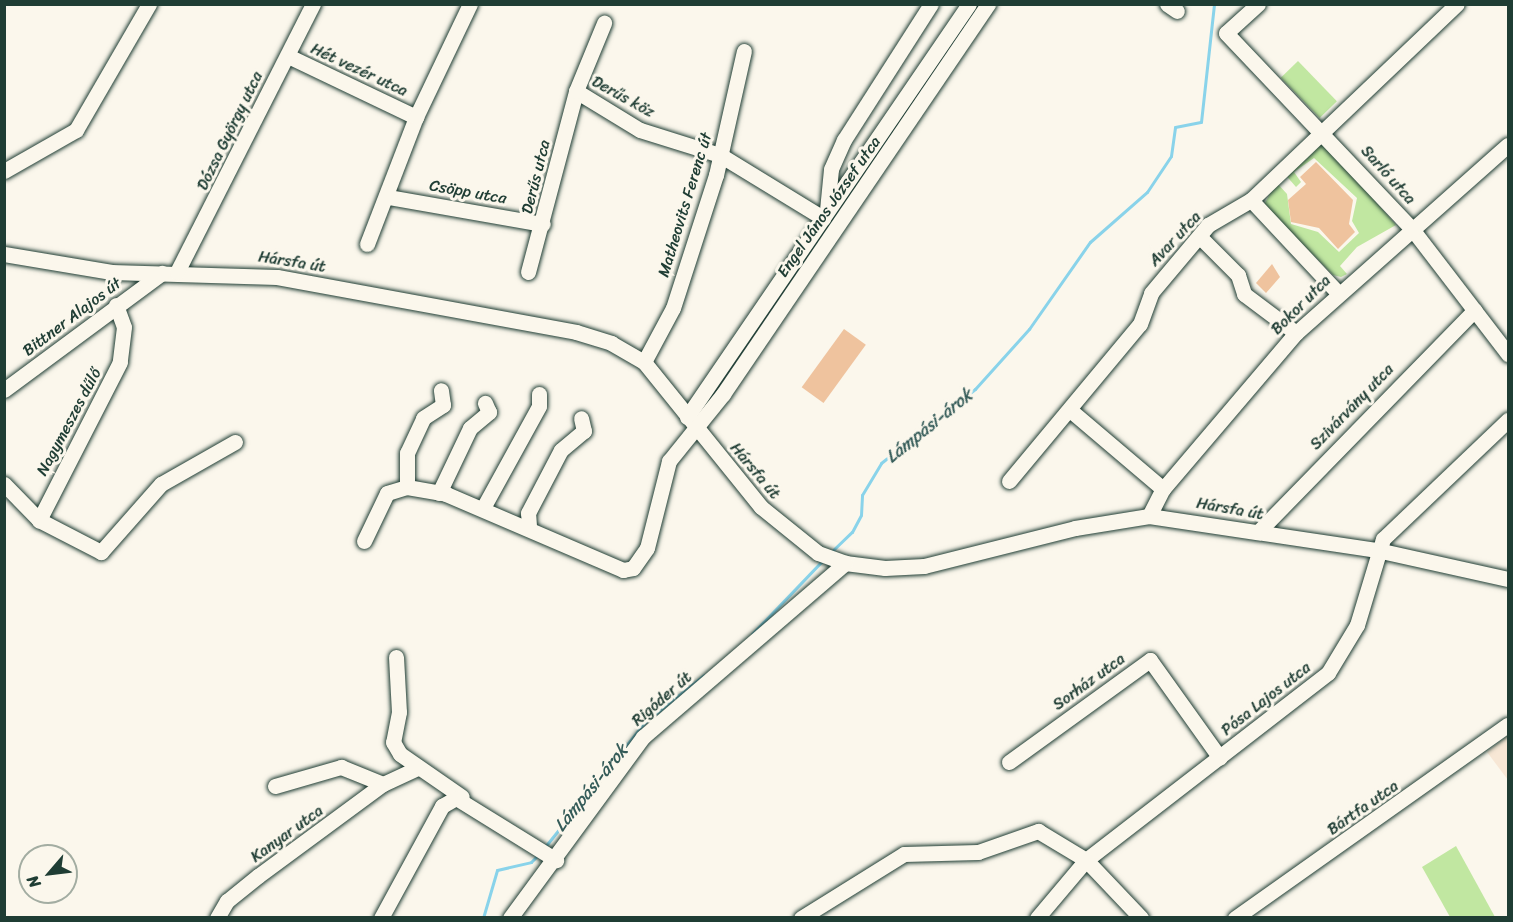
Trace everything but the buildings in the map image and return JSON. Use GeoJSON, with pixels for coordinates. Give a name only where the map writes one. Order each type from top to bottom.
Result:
{"type":"FeatureCollection","features":[{"type":"Feature","properties":{"kind":"street"},"geometry":{"type":"LineString","coordinates":[[4,171],[76,130],[149,4]]}},
{"type":"Feature","properties":{"kind":"street","name":"Dózsa György utca"},"geometry":{"type":"LineString","coordinates":[[170,272],[288,56],[313,4]]}},
{"type":"Feature","properties":{"kind":"street","name":"Hét vezér utca"},"geometry":{"type":"LineString","coordinates":[[367,244],[416,117],[470,4]]}},
{"type":"Feature","properties":{"kind":"street"},"geometry":{"type":"LineString","coordinates":[[825,214],[831,169],[844,140],[931,4]]}},
{"type":"Feature","properties":{"kind":"street","name":"Engel János József utca"},"geometry":{"type":"LineString","coordinates":[[691,422],[825,214],[969,4]]}},
{"type":"Feature","properties":{"kind":"street","name":"Engel János József utca"},"geometry":{"type":"LineString","coordinates":[[691,422],[988,4]]}},
{"type":"Feature","properties":{"kind":"street","name":"Sarló utca"},"geometry":{"type":"LineString","coordinates":[[1258,4],[1226,33],[1321,129],[1412,229],[1509,354]]}},
{"type":"Feature","properties":{"kind":"street","name":"Avar utca"},"geometry":{"type":"LineString","coordinates":[[1009,482],[1140,324],[1151,293],[1209,225],[1251,200],[1321,129],[1457,4]]}},
{"type":"Feature","properties":{"kind":"street","name":"Derűs utca"},"geometry":{"type":"LineString","coordinates":[[528,272],[543,224],[576,91],[604,23]]}},
{"type":"Feature","properties":{"kind":"street","name":"Matheovits Ferenc út"},"geometry":{"type":"LineString","coordinates":[[644,362],[673,308],[720,155],[744,51]]}},
{"type":"Feature","properties":{"kind":"street","name":"Hét vezér utca"},"geometry":{"type":"LineString","coordinates":[[288,56],[416,117]]}},
{"type":"Feature","properties":{"kind":"street","name":"Derűs köz"},"geometry":{"type":"LineString","coordinates":[[576,91],[640,130],[720,155],[825,214]]}},
{"type":"Feature","properties":{"kind":"street","name":"Bokor utca"},"geometry":{"type":"LineString","coordinates":[[1149,516],[1163,489],[1296,333],[1338,292],[1509,145]]}},
{"type":"Feature","properties":{"kind":"street","name":"Csöpp utca"},"geometry":{"type":"LineString","coordinates":[[387,197],[543,224]]}},
{"type":"Feature","properties":{"kind":"street"},"geometry":{"type":"LineString","coordinates":[[1251,200],[1338,292]]}},
{"type":"Feature","properties":{"kind":"street"},"geometry":{"type":"LineString","coordinates":[[1200,237],[1238,275],[1244,294],[1296,333]]}},
{"type":"Feature","properties":{"kind":"street","name":"Hársfa út"},"geometry":{"type":"LineString","coordinates":[[4,254],[111,272],[277,277],[566,330],[611,343],[644,362],[760,507],[818,553],[840,561],[885,568],[924,566],[1075,528],[1149,516],[1377,550],[1509,579]]}},
{"type":"Feature","properties":{"kind":"street","name":"Bittner Alajos út"},"geometry":{"type":"LineString","coordinates":[[4,390],[116,305],[170,272]]}},
{"type":"Feature","properties":{"kind":"street","name":"Nagymeszes dűlő"},"geometry":{"type":"LineString","coordinates":[[39,520],[120,362],[124,327],[116,305]]}},
{"type":"Feature","properties":{"kind":"street","name":"Szivárvány utca"},"geometry":{"type":"LineString","coordinates":[[1258,532],[1475,310]]}},
{"type":"Feature","properties":{"kind":"street"},"geometry":{"type":"LineString","coordinates":[[406,487],[407,453],[423,418],[443,405],[441,390]]}},
{"type":"Feature","properties":{"kind":"street"},"geometry":{"type":"LineString","coordinates":[[483,508],[539,406],[539,394]]}},
{"type":"Feature","properties":{"kind":"street"},"geometry":{"type":"LineString","coordinates":[[439,493],[470,428],[489,412],[485,403]]}},
{"type":"Feature","properties":{"kind":"street"},"geometry":{"type":"LineString","coordinates":[[1070,410],[1163,489]]}},
{"type":"Feature","properties":{"kind":"street"},"geometry":{"type":"LineString","coordinates":[[528,526],[528,513],[561,450],[584,431],[581,418]]}},
{"type":"Feature","properties":{"kind":"street"},"geometry":{"type":"LineString","coordinates":[[1377,550],[1509,420]]}},
{"type":"Feature","properties":{"kind":"street"},"geometry":{"type":"LineString","coordinates":[[364,541],[387,493],[406,487],[439,493],[483,508],[623,570],[633,568],[647,548],[669,461],[691,422]]}},
{"type":"Feature","properties":{"kind":"street"},"geometry":{"type":"LineString","coordinates":[[4,484],[39,520],[101,552],[161,484],[235,442]]}},
{"type":"Feature","properties":{"kind":"street","name":"Pósa Lajos utca"},"geometry":{"type":"LineString","coordinates":[[1037,918],[1086,860],[1296,702],[1344,653],[1358,625],[1377,550]]}},
{"type":"Feature","properties":{"kind":"street","name":"Rigóder út"},"geometry":{"type":"LineString","coordinates":[[510,918],[546,854],[644,736],[840,561]]}},
{"type":"Feature","properties":{"kind":"street"},"geometry":{"type":"LineString","coordinates":[[396,657],[399,712],[393,742],[417,768],[448,783],[462,797],[546,854]]}},
{"type":"Feature","properties":{"kind":"street","name":"Sorház utca"},"geometry":{"type":"LineString","coordinates":[[1010,762],[1150,660],[1220,758]]}},
{"type":"Feature","properties":{"kind":"street","name":"Bártfa utca"},"geometry":{"type":"LineString","coordinates":[[1235,918],[1509,725]]}},
{"type":"Feature","properties":{"kind":"street"},"geometry":{"type":"LineString","coordinates":[[275,786],[341,767],[383,784]]}},
{"type":"Feature","properties":{"kind":"street","name":"Kanyar utca"},"geometry":{"type":"LineString","coordinates":[[217,918],[227,901],[258,876],[383,784],[417,768]]}},
{"type":"Feature","properties":{"kind":"street"},"geometry":{"type":"LineString","coordinates":[[381,918],[442,806],[462,797]]}},
{"type":"Feature","properties":{"kind":"street"},"geometry":{"type":"LineString","coordinates":[[801,918],[904,854],[978,852],[1038,831],[1086,860],[1141,918]]}},
{"type":"Feature","properties":{"kind":"shaded area"},"geometry":{"type":"Polygon","coordinates":[[[1508,735],[1508,780],[1487,752],[1508,735]]]}},
{"type":"Feature","properties":{"kind":"green space"},"geometry":{"type":"Polygon","coordinates":[[[1298,61],[1337,101],[1320,118],[1281,78],[1298,61]]]}},
{"type":"Feature","properties":{"kind":"green space"},"geometry":{"type":"Polygon","coordinates":[[[1323,141],[1396,225],[1357,247],[1340,266],[1347,274],[1341,277],[1333,275],[1264,205],[1276,182],[1287,194],[1291,224],[1318,232],[1339,252],[1359,233],[1352,221],[1357,198],[1314,158],[1294,172],[1301,182],[1296,187],[1283,172],[1323,141]]]}},
{"type":"Feature","properties":{"kind":"green space"},"geometry":{"type":"Polygon","coordinates":[[[1456,846],[1495,917],[1450,917],[1422,867],[1456,846]]]}},
{"type":"Feature","properties":{"kind":"waterway","name":"Lámpási-árok"},"geometry":{"type":"LineString","coordinates":[[831,552],[852,532],[861,515],[862,495],[881,463],[975,389],[1029,329],[1090,242],[1147,192],[1171,156],[1175,127],[1201,122],[1214,4]]}},
{"type":"Feature","properties":{"kind":"waterway","name":"Lámpási-árok"},"geometry":{"type":"LineString","coordinates":[[752,634],[822,561]]}},
{"type":"Feature","properties":{"kind":"waterway","name":"Lámpási-árok"},"geometry":{"type":"LineString","coordinates":[[544,848],[645,722],[704,675]]}},
{"type":"Feature","properties":{"kind":"waterway","name":"Lámpási-árok"},"geometry":{"type":"LineString","coordinates":[[483,918],[497,870],[531,862],[538,855]]}}]}
